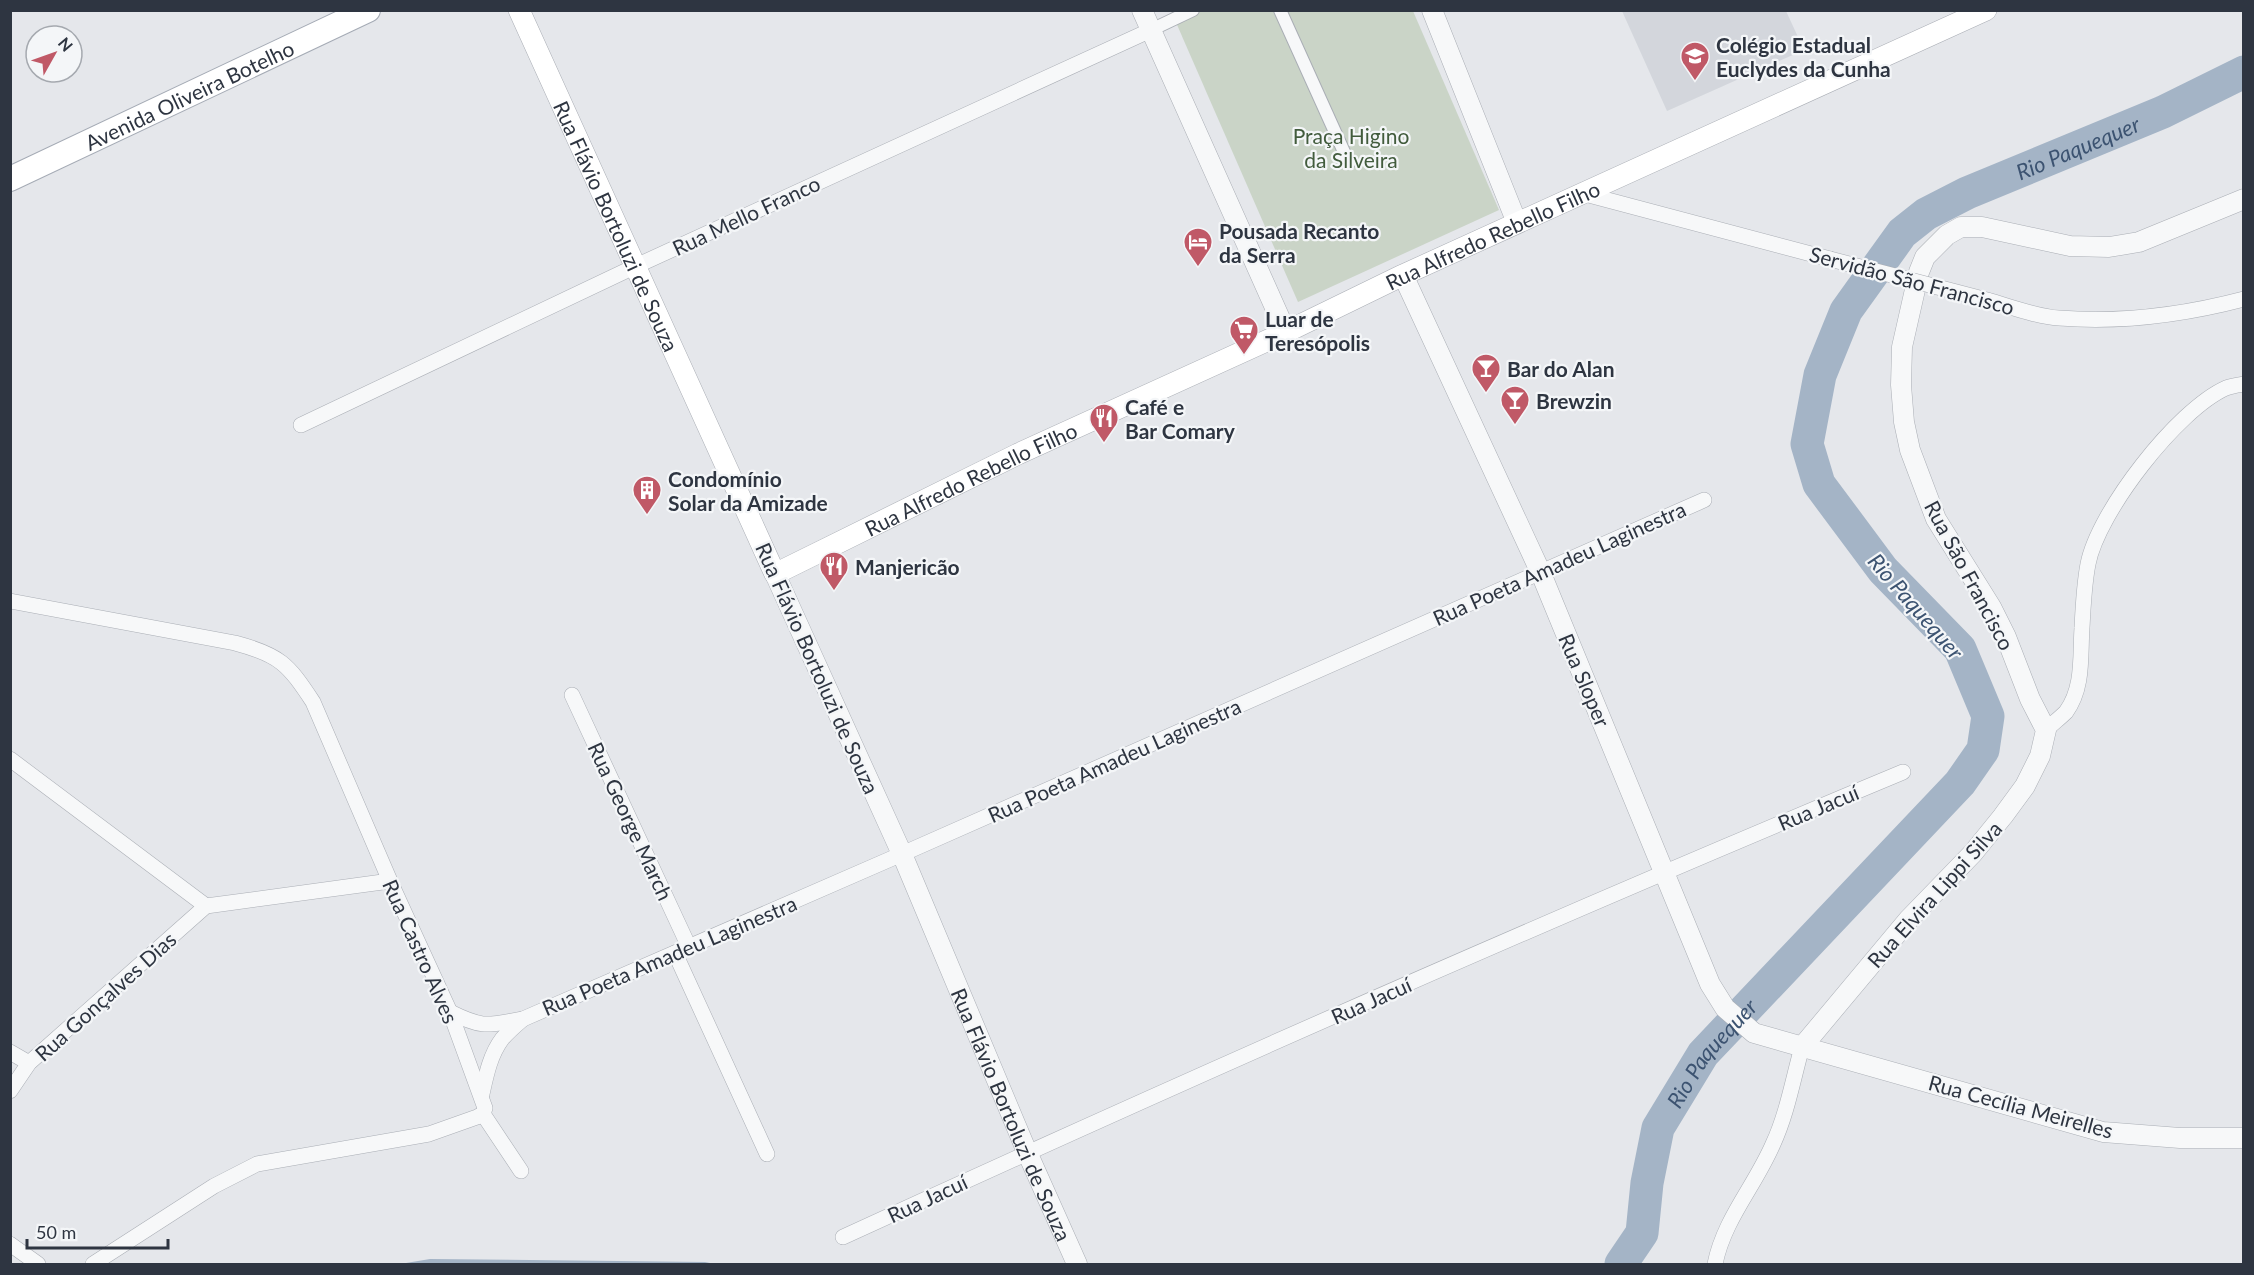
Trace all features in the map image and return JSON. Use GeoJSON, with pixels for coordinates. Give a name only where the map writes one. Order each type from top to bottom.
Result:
{"type":"FeatureCollection","features":[{"type":"Feature","properties":{"kind":"main road","name":"Avenida Oliveira Botelho"},"geometry":{"type":"LineString","coordinates":[[10,179],[368,10]]}},
{"type":"Feature","properties":{"kind":"main road","name":"Rua Flávio Bortoluzi de Souza"},"geometry":{"type":"LineString","coordinates":[[519,10],[775,574]]}},
{"type":"Feature","properties":{"kind":"main road","name":"Rua Alfredo Rebello Filho"},"geometry":{"type":"LineString","coordinates":[[775,574],[1008,459],[1286,332],[1403,275],[1986,10]]}},
{"type":"Feature","properties":{"kind":"street"},"geometry":{"type":"LineString","coordinates":[[1142,10],[1286,332]]}},
{"type":"Feature","properties":{"kind":"street","name":"Rua Mello Franco"},"geometry":{"type":"LineString","coordinates":[[301,425],[636,266],[1193,10]]}},
{"type":"Feature","properties":{"kind":"street"},"geometry":{"type":"LineString","coordinates":[[1280,10],[1349,163]]}},
{"type":"Feature","properties":{"kind":"street"},"geometry":{"type":"LineString","coordinates":[[1432,10],[1518,223]]}},
{"type":"Feature","properties":{"kind":"street","name":"Servidão São Francisco"},"geometry":{"type":"LineString","coordinates":[[1584,194],[2058,318],[2146,318],[2192,312],[2244,299]]}},
{"type":"Feature","properties":{"kind":"street","name":"Rua São Francisco"},"geometry":{"type":"LineString","coordinates":[[2046,730],[2030,699],[1991,607],[1936,519],[1911,450],[1904,422],[1901,385],[1902,347],[1919,272],[1925,257],[1947,235],[1961,227],[1982,227],[2070,246],[2109,247],[2139,242],[2244,199]]}},
{"type":"Feature","properties":{"kind":"street","name":"Rua Sloper"},"geometry":{"type":"LineString","coordinates":[[1403,275],[1540,571],[1710,984],[1725,1008],[1754,1033],[1802,1047]]}},
{"type":"Feature","properties":{"kind":"street"},"geometry":{"type":"LineString","coordinates":[[2046,730],[2066,712],[2080,678],[2088,563],[2106,519],[2146,462],[2186,417],[2227,388],[2244,384]]}},
{"type":"Feature","properties":{"kind":"street","name":"Rua Poeta Amadeu Laginestra"},"geometry":{"type":"LineString","coordinates":[[450,1012],[476,1024],[492,1025],[523,1019],[1704,500]]}},
{"type":"Feature","properties":{"kind":"street","name":"Rua Flávio Bortoluzi de Souza"},"geometry":{"type":"LineString","coordinates":[[775,574],[902,854],[1027,1152],[1077,1264]]}},
{"type":"Feature","properties":{"kind":"street","name":"Rua Castro Alves"},"geometry":{"type":"LineString","coordinates":[[10,601],[235,643],[265,651],[280,661],[297,679],[313,702],[390,881],[450,1012],[482,1094],[485,1108],[483,1114]]}},
{"type":"Feature","properties":{"kind":"street","name":"Rua George March"},"geometry":{"type":"LineString","coordinates":[[572,695],[767,1154]]}},
{"type":"Feature","properties":{"kind":"street","name":"Rua Elvira Lippi Silva"},"geometry":{"type":"LineString","coordinates":[[1802,1047],[1909,919],[1973,853],[2003,816],[2025,786],[2040,756],[2046,730]]}},
{"type":"Feature","properties":{"kind":"street"},"geometry":{"type":"LineString","coordinates":[[10,759],[206,906],[390,881]]}},
{"type":"Feature","properties":{"kind":"street","name":"Rua Jacuí"},"geometry":{"type":"LineString","coordinates":[[843,1237],[1027,1152],[1665,871],[1903,772]]}},
{"type":"Feature","properties":{"kind":"street","name":"Rua Gonçalves Dias"},"geometry":{"type":"LineString","coordinates":[[10,1091],[29,1063],[206,906]]}},
{"type":"Feature","properties":{"kind":"street","name":"Rua Poeta Amadeu Laginestra"},"geometry":{"type":"LineString","coordinates":[[482,1094],[490,1065],[499,1045],[503,1038],[523,1019]]}},
{"type":"Feature","properties":{"kind":"street"},"geometry":{"type":"LineString","coordinates":[[1715,1264],[1724,1232],[1757,1176],[1784,1118],[1802,1047]]}},
{"type":"Feature","properties":{"kind":"street","name":"Rua Cecília Meirelles"},"geometry":{"type":"LineString","coordinates":[[1802,1047],[2103,1132],[2180,1138],[2244,1138]]}},
{"type":"Feature","properties":{"kind":"street"},"geometry":{"type":"LineString","coordinates":[[10,1052],[29,1063]]}},
{"type":"Feature","properties":{"kind":"street"},"geometry":{"type":"LineString","coordinates":[[93,1264],[214,1186],[256,1164],[429,1134],[483,1114],[520,1171]]}},
{"type":"Feature","properties":{"kind":"street"},"geometry":{"type":"LineString","coordinates":[[10,1244],[38,1264]]}},
{"type":"Feature","properties":{"kind":"shaded area","name":"Colégio Estadual Euclydes da Cunha"},"geometry":{"type":"Polygon","coordinates":[[[1622,11],[1786,11],[1804,50],[1667,111],[1622,11]]]}},
{"type":"Feature","properties":{"kind":"green space","name":"Praça Higino da Silveira"},"geometry":{"type":"Polygon","coordinates":[[[1171,11],[1413,11],[1499,210],[1298,302],[1171,11]]]}},
{"type":"Feature","properties":{"kind":"water"},"geometry":{"type":"Polygon","coordinates":[[[430,1259],[705,1262],[715,1264],[400,1264],[430,1259]]]}},
{"type":"Feature","properties":{"kind":"waterway","name":"Rio Paquequer"},"geometry":{"type":"LineString","coordinates":[[1621,1264],[1642,1233],[1647,1183],[1658,1128],[1703,1054],[1960,783],[1983,750],[1988,716],[1960,649],[1883,570],[1819,484],[1807,444],[1820,375],[1846,311],[1902,233],[1926,214],[1967,193],[2163,112],[2244,72]]}},
{"type":"Feature","properties":{"kind":"place","name":"Colégio Estadual Euclydes da Cunha"},"geometry":{"type":"Point","coordinates":[1695,82]}},
{"type":"Feature","properties":{"kind":"place","name":"Pousada Recanto da Serra"},"geometry":{"type":"Point","coordinates":[1198,268]}},
{"type":"Feature","properties":{"kind":"place","name":"Luar de Teresópolis"},"geometry":{"type":"Point","coordinates":[1244,356]}},
{"type":"Feature","properties":{"kind":"place","name":"Bar do Alan"},"geometry":{"type":"Point","coordinates":[1486,394]}},
{"type":"Feature","properties":{"kind":"place","name":"Brewzin"},"geometry":{"type":"Point","coordinates":[1515,426]}},
{"type":"Feature","properties":{"kind":"place","name":"Café e Bar Comary"},"geometry":{"type":"Point","coordinates":[1104,444]}},
{"type":"Feature","properties":{"kind":"place","name":"Condomínio Solar da Amizade"},"geometry":{"type":"Point","coordinates":[647,516]}},
{"type":"Feature","properties":{"kind":"place","name":"Manjericão"},"geometry":{"type":"Point","coordinates":[834,592]}}]}
